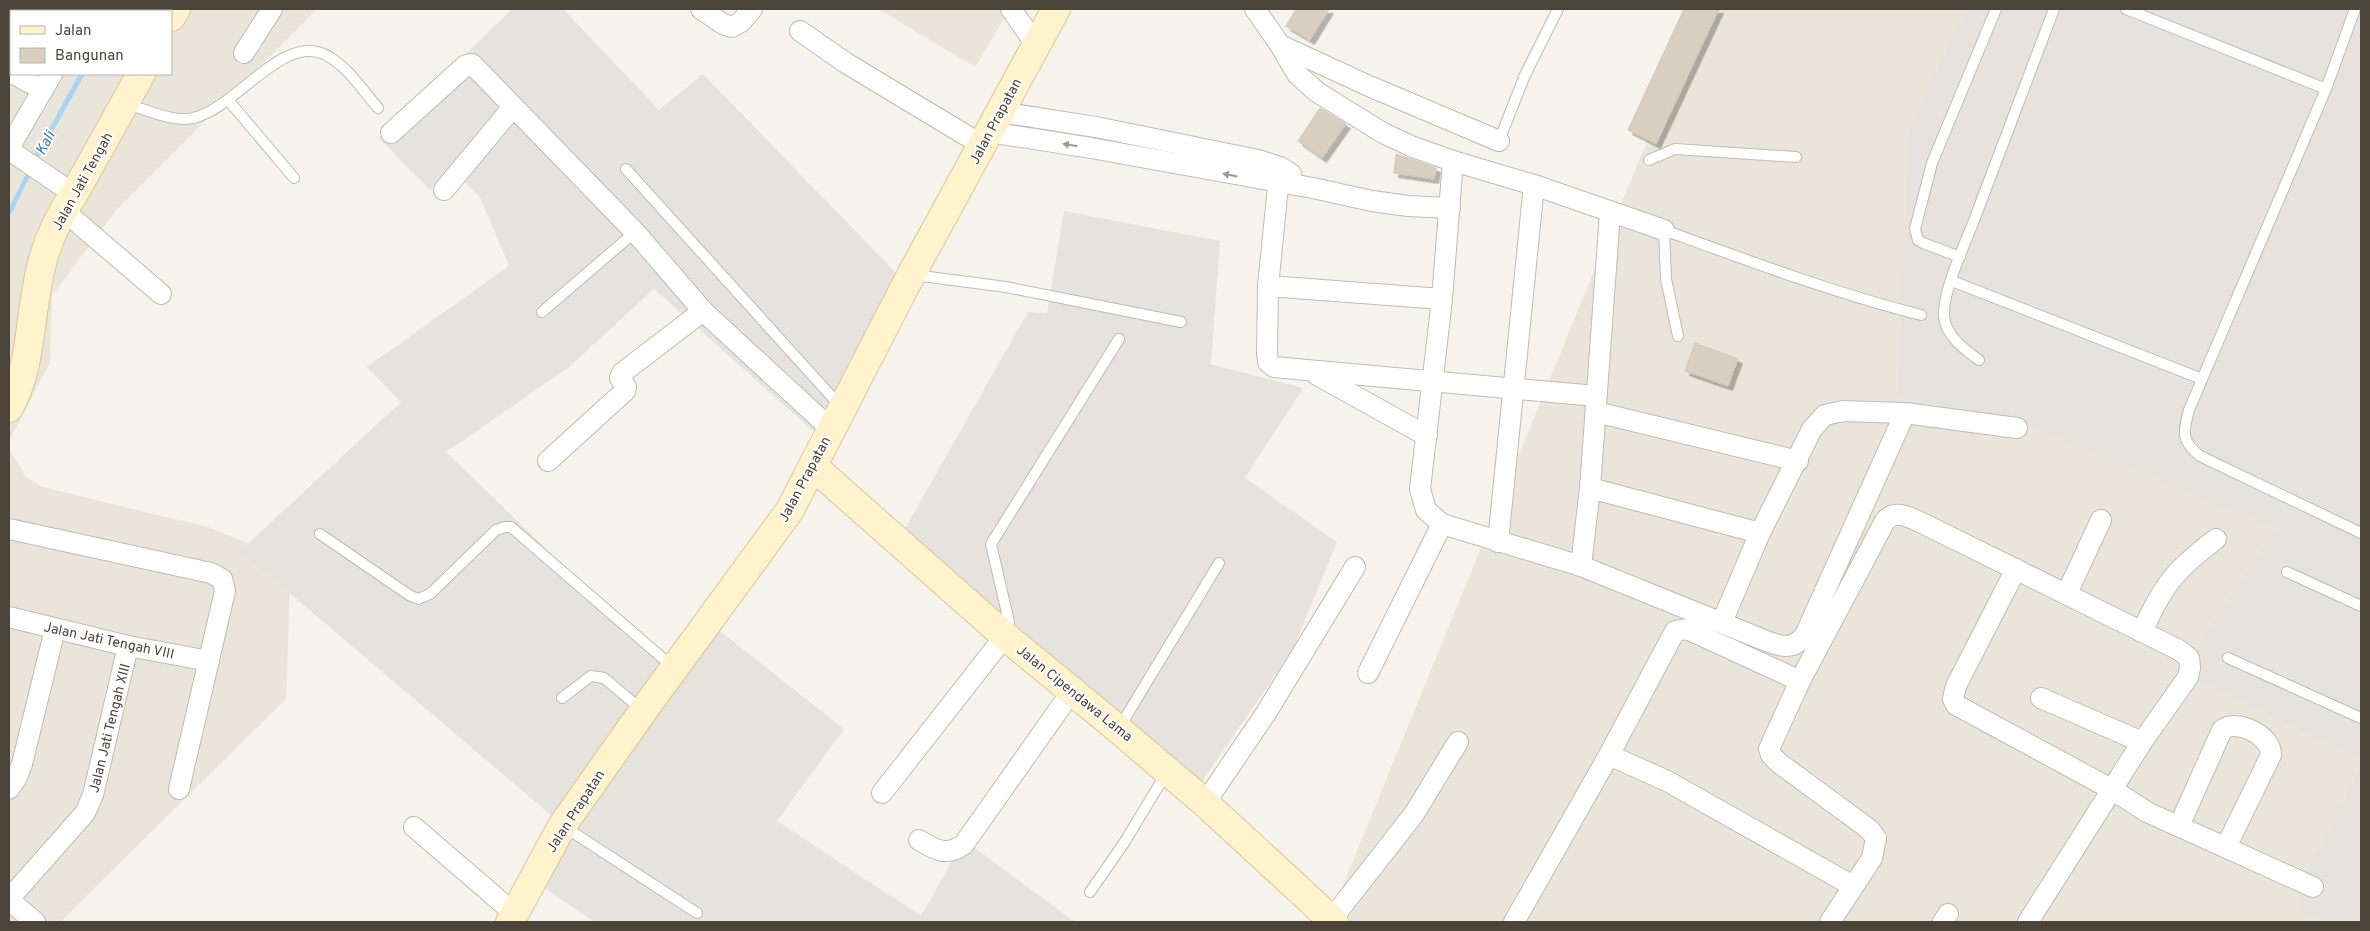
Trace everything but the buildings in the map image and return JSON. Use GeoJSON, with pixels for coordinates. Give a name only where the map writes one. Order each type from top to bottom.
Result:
{"type":"FeatureCollection","features":[{"type":"Feature","properties":{"kind":"street"},"geometry":{"type":"LineString","coordinates":[[244,53],[272,9]]}},
{"type":"Feature","properties":{"kind":"street"},"geometry":{"type":"LineString","coordinates":[[701,9],[723,24],[732,27],[741,22],[752,9]]}},
{"type":"Feature","properties":{"kind":"street"},"geometry":{"type":"LineString","coordinates":[[1011,9],[1036,45]]}},
{"type":"Feature","properties":{"kind":"street","name":"Jalan Prapatan"},"geometry":{"type":"LineString","coordinates":[[513,918],[562,826],[642,711],[790,510],[814,467],[836,418],[911,275],[1056,9]]}},
{"type":"Feature","properties":{"kind":"street"},"geometry":{"type":"LineString","coordinates":[[1255,9],[1297,74],[1333,104],[1384,134],[1453,161],[1534,185],[1610,213],[1664,230]]}},
{"type":"Feature","properties":{"kind":"street"},"geometry":{"type":"LineString","coordinates":[[800,31],[846,63],[990,130],[1144,159],[1279,176],[1313,188],[1372,202],[1450,208]]}},
{"type":"Feature","properties":{"kind":"street"},"geometry":{"type":"LineString","coordinates":[[1280,45],[1369,86],[1499,141]]}},
{"type":"Feature","properties":{"kind":"street"},"geometry":{"type":"LineString","coordinates":[[391,133],[437,89],[468,64],[475,66],[512,107],[635,232],[703,312],[836,418]]}},
{"type":"Feature","properties":{"kind":"street"},"geometry":{"type":"LineString","coordinates":[[22,75],[47,82],[20,158],[69,202],[161,294]]}},
{"type":"Feature","properties":{"kind":"street","name":"Jalan Jati Tengah"},"geometry":{"type":"LineString","coordinates":[[9,408],[19,390],[25,369],[36,292],[47,244],[140,75]]}},
{"type":"Feature","properties":{"kind":"street"},"geometry":{"type":"LineString","coordinates":[[444,190],[512,107]]}},
{"type":"Feature","properties":{"kind":"street"},"geometry":{"type":"LineString","coordinates":[[990,130],[1147,137],[1258,160],[1279,176]]}},
{"type":"Feature","properties":{"kind":"street"},"geometry":{"type":"LineString","coordinates":[[1144,159],[1147,137]]}},
{"type":"Feature","properties":{"kind":"street"},"geometry":{"type":"LineString","coordinates":[[1453,161],[1434,382],[1420,489],[1421,498],[1426,510],[1442,524],[1581,566],[1776,645],[1790,647],[1801,641],[1904,413]]}},
{"type":"Feature","properties":{"kind":"street"},"geometry":{"type":"LineString","coordinates":[[1279,176],[1268,286],[1268,362],[1278,369],[1513,388],[1596,404],[1798,462]]}},
{"type":"Feature","properties":{"kind":"street"},"geometry":{"type":"LineString","coordinates":[[1498,542],[1534,185]]}},
{"type":"Feature","properties":{"kind":"street"},"geometry":{"type":"LineString","coordinates":[[1581,566],[1590,488],[1610,213]]}},
{"type":"Feature","properties":{"kind":"street"},"geometry":{"type":"LineString","coordinates":[[1268,286],[1442,299]]}},
{"type":"Feature","properties":{"kind":"street"},"geometry":{"type":"LineString","coordinates":[[548,461],[625,391],[626,386],[620,378],[622,373],[703,312]]}},
{"type":"Feature","properties":{"kind":"street"},"geometry":{"type":"LineString","coordinates":[[1311,372],[1427,436]]}},
{"type":"Feature","properties":{"kind":"street"},"geometry":{"type":"LineString","coordinates":[[1722,622],[1760,533],[1798,462],[1812,430],[1824,415],[1843,410],[1904,413],[2017,428]]}},
{"type":"Feature","properties":{"kind":"street","name":"Jalan Cipendawa Lama"},"geometry":{"type":"LineString","coordinates":[[814,467],[1005,636],[1118,728],[1332,921]]}},
{"type":"Feature","properties":{"kind":"street"},"geometry":{"type":"LineString","coordinates":[[1590,488],[1760,533]]}},
{"type":"Feature","properties":{"kind":"street"},"geometry":{"type":"LineString","coordinates":[[1830,922],[1872,858],[1876,841],[1874,834],[1869,828],[1778,763],[1770,753],[1770,746],[1800,681],[1885,521],[1891,516],[1901,514],[2067,593],[2187,655],[2190,664],[2186,681],[2142,742],[2028,922]]}},
{"type":"Feature","properties":{"kind":"street"},"geometry":{"type":"LineString","coordinates":[[2067,593],[2102,520]]}},
{"type":"Feature","properties":{"kind":"street"},"geometry":{"type":"LineString","coordinates":[[1368,673],[1442,524]]}},
{"type":"Feature","properties":{"kind":"street"},"geometry":{"type":"LineString","coordinates":[[9,529],[211,573],[222,579],[225,591],[179,789]]}},
{"type":"Feature","properties":{"kind":"street"},"geometry":{"type":"LineString","coordinates":[[2142,632],[2164,588],[2175,572],[2216,539]]}},
{"type":"Feature","properties":{"kind":"street"},"geometry":{"type":"LineString","coordinates":[[1204,804],[1266,713],[1355,567]]}},
{"type":"Feature","properties":{"kind":"street"},"geometry":{"type":"LineString","coordinates":[[2016,569],[1956,686],[1953,696],[1954,703],[2113,790],[2147,812],[2313,887]]}},
{"type":"Feature","properties":{"kind":"street","name":"Jalan Jati Tengah VIII"},"geometry":{"type":"LineString","coordinates":[[9,617],[128,646],[209,661]]}},
{"type":"Feature","properties":{"kind":"street"},"geometry":{"type":"LineString","coordinates":[[9,788],[16,779],[22,764],[55,629]]}},
{"type":"Feature","properties":{"kind":"street"},"geometry":{"type":"LineString","coordinates":[[1514,922],[1609,755],[1673,634],[1678,629],[1687,630],[1800,681]]}},
{"type":"Feature","properties":{"kind":"street"},"geometry":{"type":"LineString","coordinates":[[882,793],[1005,636]]}},
{"type":"Feature","properties":{"kind":"street","name":"Jalan Jati Tengah XIII"},"geometry":{"type":"LineString","coordinates":[[9,900],[85,813],[89,805],[93,795],[128,646]]}},
{"type":"Feature","properties":{"kind":"street"},"geometry":{"type":"LineString","coordinates":[[919,840],[937,851],[944,852],[954,850],[964,844],[1072,690]]}},
{"type":"Feature","properties":{"kind":"street"},"geometry":{"type":"LineString","coordinates":[[2041,698],[2142,742]]}},
{"type":"Feature","properties":{"kind":"street"},"geometry":{"type":"LineString","coordinates":[[2179,826],[2222,730],[2227,727],[2236,726],[2248,730],[2267,741],[2271,748],[2271,758],[2226,847]]}},
{"type":"Feature","properties":{"kind":"street"},"geometry":{"type":"LineString","coordinates":[[1332,921],[1406,825],[1458,742]]}},
{"type":"Feature","properties":{"kind":"street"},"geometry":{"type":"LineString","coordinates":[[1609,755],[1675,785],[1854,886]]}},
{"type":"Feature","properties":{"kind":"street"},"geometry":{"type":"LineString","coordinates":[[414,827],[513,918]]}},
{"type":"Feature","properties":{"kind":"street"},"geometry":{"type":"LineString","coordinates":[[9,900],[35,922]]}},
{"type":"Feature","properties":{"kind":"lane"},"geometry":{"type":"LineString","coordinates":[[1499,141],[1525,76],[1558,9]]}},
{"type":"Feature","properties":{"kind":"lane"},"geometry":{"type":"LineString","coordinates":[[1960,257],[1918,240],[1915,229],[1932,162],[1996,9]]}},
{"type":"Feature","properties":{"kind":"lane"},"geometry":{"type":"LineString","coordinates":[[1979,360],[1965,350],[1947,328],[1944,317],[1952,281],[1960,257],[2054,9]]}},
{"type":"Feature","properties":{"kind":"lane"},"geometry":{"type":"LineString","coordinates":[[2126,9],[2326,89]]}},
{"type":"Feature","properties":{"kind":"lane"},"geometry":{"type":"LineString","coordinates":[[2355,9],[2326,89],[2202,379],[2185,426],[2186,443],[2191,449],[2213,463],[2361,533]]}},
{"type":"Feature","properties":{"kind":"lane"},"geometry":{"type":"LineString","coordinates":[[125,104],[178,118],[191,119],[229,101],[285,57],[301,50],[312,50],[321,52],[340,65],[378,108]]}},
{"type":"Feature","properties":{"kind":"lane"},"geometry":{"type":"LineString","coordinates":[[229,101],[294,178]]}},
{"type":"Feature","properties":{"kind":"lane"},"geometry":{"type":"LineString","coordinates":[[1649,160],[1675,149],[1796,157]]}},
{"type":"Feature","properties":{"kind":"lane"},"geometry":{"type":"LineString","coordinates":[[626,169],[836,418]]}},
{"type":"Feature","properties":{"kind":"lane"},"geometry":{"type":"LineString","coordinates":[[1678,336],[1666,279],[1664,230],[1813,284],[1868,302],[1921,315]]}},
{"type":"Feature","properties":{"kind":"lane"},"geometry":{"type":"LineString","coordinates":[[542,312],[635,232]]}},
{"type":"Feature","properties":{"kind":"lane"},"geometry":{"type":"LineString","coordinates":[[911,275],[1006,287],[1181,322]]}},
{"type":"Feature","properties":{"kind":"lane"},"geometry":{"type":"LineString","coordinates":[[1952,281],[2202,379]]}},
{"type":"Feature","properties":{"kind":"lane"},"geometry":{"type":"LineString","coordinates":[[1005,636],[1009,622],[990,544],[1119,339]]}},
{"type":"Feature","properties":{"kind":"lane"},"geometry":{"type":"LineString","coordinates":[[320,534],[409,595],[418,599],[430,594],[496,530],[512,527],[674,668]]}},
{"type":"Feature","properties":{"kind":"lane"},"geometry":{"type":"LineString","coordinates":[[1118,728],[1219,563]]}},
{"type":"Feature","properties":{"kind":"lane"},"geometry":{"type":"LineString","coordinates":[[2287,572],[2361,606]]}},
{"type":"Feature","properties":{"kind":"lane"},"geometry":{"type":"LineString","coordinates":[[2228,658],[2361,718]]}},
{"type":"Feature","properties":{"kind":"lane"},"geometry":{"type":"LineString","coordinates":[[562,698],[591,676],[597,676],[604,678],[642,711]]}},
{"type":"Feature","properties":{"kind":"lane"},"geometry":{"type":"LineString","coordinates":[[1090,892],[1124,843],[1167,771]]}},
{"type":"Feature","properties":{"kind":"lane"},"geometry":{"type":"LineString","coordinates":[[562,826],[696,913]]}},
{"type":"Feature","properties":{"kind":"shaded area"},"geometry":{"type":"Polygon","coordinates":[[[9,9],[317,9],[117,209],[52,296],[50,363],[9,441],[9,9]]]}},
{"type":"Feature","properties":{"kind":"shaded area"},"geometry":{"type":"Polygon","coordinates":[[[512,9],[563,9],[659,110],[703,74],[900,277],[813,431],[654,289],[569,367],[446,452],[664,663],[697,613],[844,729],[777,821],[921,916],[964,840],[1075,922],[594,922],[540,885],[571,832],[240,551],[401,402],[367,367],[509,266],[480,197],[450,168],[430,190],[379,138],[512,9]]]}},
{"type":"Feature","properties":{"kind":"shaded area"},"geometry":{"type":"Polygon","coordinates":[[[878,9],[1010,9],[975,67],[878,9]]]}},
{"type":"Feature","properties":{"kind":"shaded area"},"geometry":{"type":"Polygon","coordinates":[[[1701,9],[2361,9],[2361,922],[1328,922],[1701,9]]]}},
{"type":"Feature","properties":{"kind":"shaded area"},"geometry":{"type":"Polygon","coordinates":[[[1962,9],[2361,9],[2361,759],[2181,671],[2276,529],[2034,428],[1898,395],[1909,131],[1965,11],[1962,9]]]}},
{"type":"Feature","properties":{"kind":"shaded area"},"geometry":{"type":"Polygon","coordinates":[[[1064,211],[1220,241],[1211,364],[1303,388],[1245,478],[1337,542],[1293,649],[1188,802],[894,548],[1028,312],[1047,313],[1064,211]]]}},
{"type":"Feature","properties":{"kind":"shaded area"},"geometry":{"type":"Polygon","coordinates":[[[9,449],[26,477],[42,487],[208,527],[291,561],[286,699],[60,922],[9,922],[9,449]]]}},
{"type":"Feature","properties":{"kind":"shaded area"},"geometry":{"type":"Polygon","coordinates":[[[2361,767],[2361,922],[2327,922],[2300,910],[2301,882],[2361,767]]]}},
{"type":"Feature","properties":{"kind":"waterway","name":"Kali"},"geometry":{"type":"LineString","coordinates":[[34,161],[81,75]]}},
{"type":"Feature","properties":{"kind":"waterway","name":"Kali"},"geometry":{"type":"LineString","coordinates":[[9,213],[30,171]]}}]}
